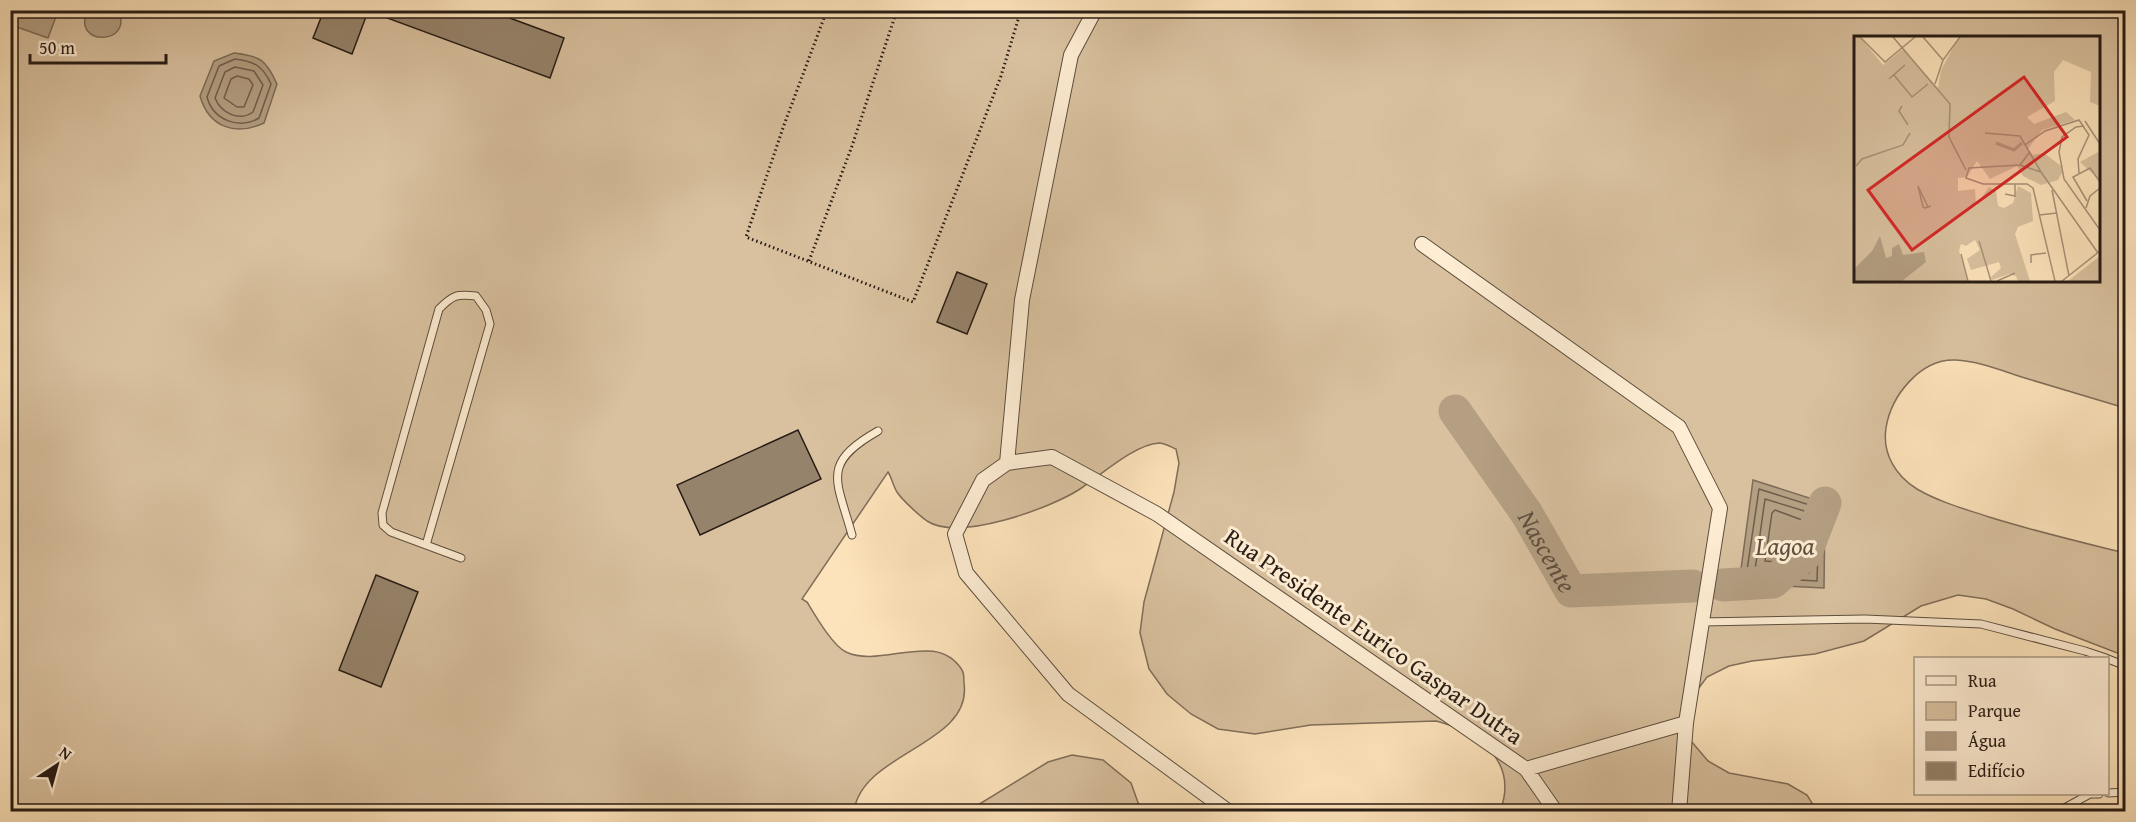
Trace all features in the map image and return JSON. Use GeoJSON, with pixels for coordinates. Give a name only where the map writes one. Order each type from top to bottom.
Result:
{"type":"FeatureCollection","features":[{"type":"Feature","properties":{"kind":"street"},"geometry":{"type":"LineString","coordinates":[[1095,10],[1071,55],[1022,300],[1007,463],[983,480],[955,534],[966,573],[1068,694],[1229,812]]}},
{"type":"Feature","properties":{"kind":"street"},"geometry":{"type":"LineString","coordinates":[[1422,244],[1679,427],[1720,508],[1686,723],[1679,812]]}},
{"type":"Feature","properties":{"kind":"street","name":"Rua Presidente Eurico Gaspar Dutra"},"geometry":{"type":"LineString","coordinates":[[1007,463],[1052,457],[1157,514],[1526,769],[1686,723]]}},
{"type":"Feature","properties":{"kind":"street"},"geometry":{"type":"LineString","coordinates":[[1526,769],[1556,812]]}},
{"type":"Feature","properties":{"kind":"lane"},"geometry":{"type":"LineString","coordinates":[[426,545],[490,324],[486,310],[476,296],[458,294],[439,309],[382,513],[383,525],[392,532],[426,545],[461,558]]}},
{"type":"Feature","properties":{"kind":"lane"},"geometry":{"type":"LineString","coordinates":[[852,535],[836,476],[841,458],[858,442],[878,431]]}},
{"type":"Feature","properties":{"kind":"lane"},"geometry":{"type":"LineString","coordinates":[[1702,622],[1865,620],[1981,624],[2102,657]]}},
{"type":"Feature","properties":{"kind":"lane"},"geometry":{"type":"LineString","coordinates":[[2109,660],[2126,666]]}},
{"type":"Feature","properties":{"kind":"lane"},"geometry":{"type":"LineString","coordinates":[[2109,793],[2126,792]]}},
{"type":"Feature","properties":{"kind":"lane"},"geometry":{"type":"LineString","coordinates":[[2056,812],[2088,795]]}},
{"type":"Feature","properties":{"kind":"path"},"geometry":{"type":"LineString","coordinates":[[827,10],[784,125],[746,237],[913,302],[1000,76],[1021,10]]}},
{"type":"Feature","properties":{"kind":"path"},"geometry":{"type":"LineString","coordinates":[[809,261],[852,146],[897,10]]}},
{"type":"Feature","properties":{"kind":"green space"},"geometry":{"type":"Polygon","coordinates":[[[10,11],[2125,11],[2125,408],[1982,364],[1955,360],[1942,361],[1919,373],[1901,392],[1889,416],[1885,438],[1886,447],[1897,471],[1909,484],[1925,494],[2006,522],[2125,553],[2125,656],[1986,599],[1958,595],[1921,606],[1864,641],[1815,654],[1729,666],[1707,677],[1689,701],[1691,741],[1708,761],[1729,773],[1788,784],[1807,795],[1817,811],[1500,811],[1504,794],[1504,778],[1499,764],[1480,741],[1452,726],[1436,721],[1311,725],[1255,734],[1218,729],[1191,714],[1167,694],[1149,669],[1140,633],[1144,602],[1174,492],[1179,463],[1176,449],[1159,443],[1139,449],[1118,461],[1080,489],[1048,505],[1005,520],[960,528],[942,526],[924,519],[899,495],[888,472],[802,599],[807,602],[830,637],[846,652],[860,656],[876,656],[923,651],[938,652],[951,658],[963,673],[962,704],[952,721],[876,775],[861,791],[854,811],[11,811],[10,11]]]}},
{"type":"Feature","properties":{"kind":"green space"},"geometry":{"type":"Polygon","coordinates":[[[1072,755],[1103,760],[1131,783],[1141,811],[968,811],[1048,762],[1072,755]]]}},
{"type":"Feature","properties":{"kind":"water"},"geometry":{"type":"Polygon","coordinates":[[[11,10],[58,11],[48,38],[11,25],[11,10]]]}},
{"type":"Feature","properties":{"kind":"water"},"geometry":{"type":"Polygon","coordinates":[[[87,11],[118,11],[121,22],[118,30],[112,35],[95,36],[88,31],[85,23],[87,11]]]}},
{"type":"Feature","properties":{"kind":"water"},"geometry":{"type":"Polygon","coordinates":[[[234,53],[262,61],[277,84],[264,123],[254,127],[234,129],[217,122],[204,107],[200,96],[214,61],[234,53]]]}},
{"type":"Feature","properties":{"kind":"water","name":"Lagoa"},"geometry":{"type":"Polygon","coordinates":[[[1753,480],[1825,503],[1824,588],[1739,584],[1753,480]]]}},
{"type":"Feature","properties":{"kind":"building"},"geometry":{"type":"Polygon","coordinates":[[[324,10],[358,10],[367,14],[352,54],[313,38],[324,10]]]}},
{"type":"Feature","properties":{"kind":"building"},"geometry":{"type":"Polygon","coordinates":[[[371,10],[488,10],[564,38],[550,78],[371,12],[371,10]]]}},
{"type":"Feature","properties":{"kind":"building"},"geometry":{"type":"Polygon","coordinates":[[[957,272],[987,284],[967,334],[937,322],[957,272]]]}},
{"type":"Feature","properties":{"kind":"building"},"geometry":{"type":"Polygon","coordinates":[[[798,430],[821,479],[700,535],[677,485],[798,430]]]}},
{"type":"Feature","properties":{"kind":"building"},"geometry":{"type":"Polygon","coordinates":[[[376,575],[418,592],[381,687],[339,670],[376,575]]]}},
{"type":"Feature","properties":{"kind":"waterway","name":"Nascente"},"geometry":{"type":"LineString","coordinates":[[1455,411],[1527,514],[1571,591],[1693,586]]}},
{"type":"Feature","properties":{"kind":"waterway","name":"Nascente"},"geometry":{"type":"LineString","coordinates":[[1723,585],[1773,582],[1805,555],[1825,503]]}}]}
